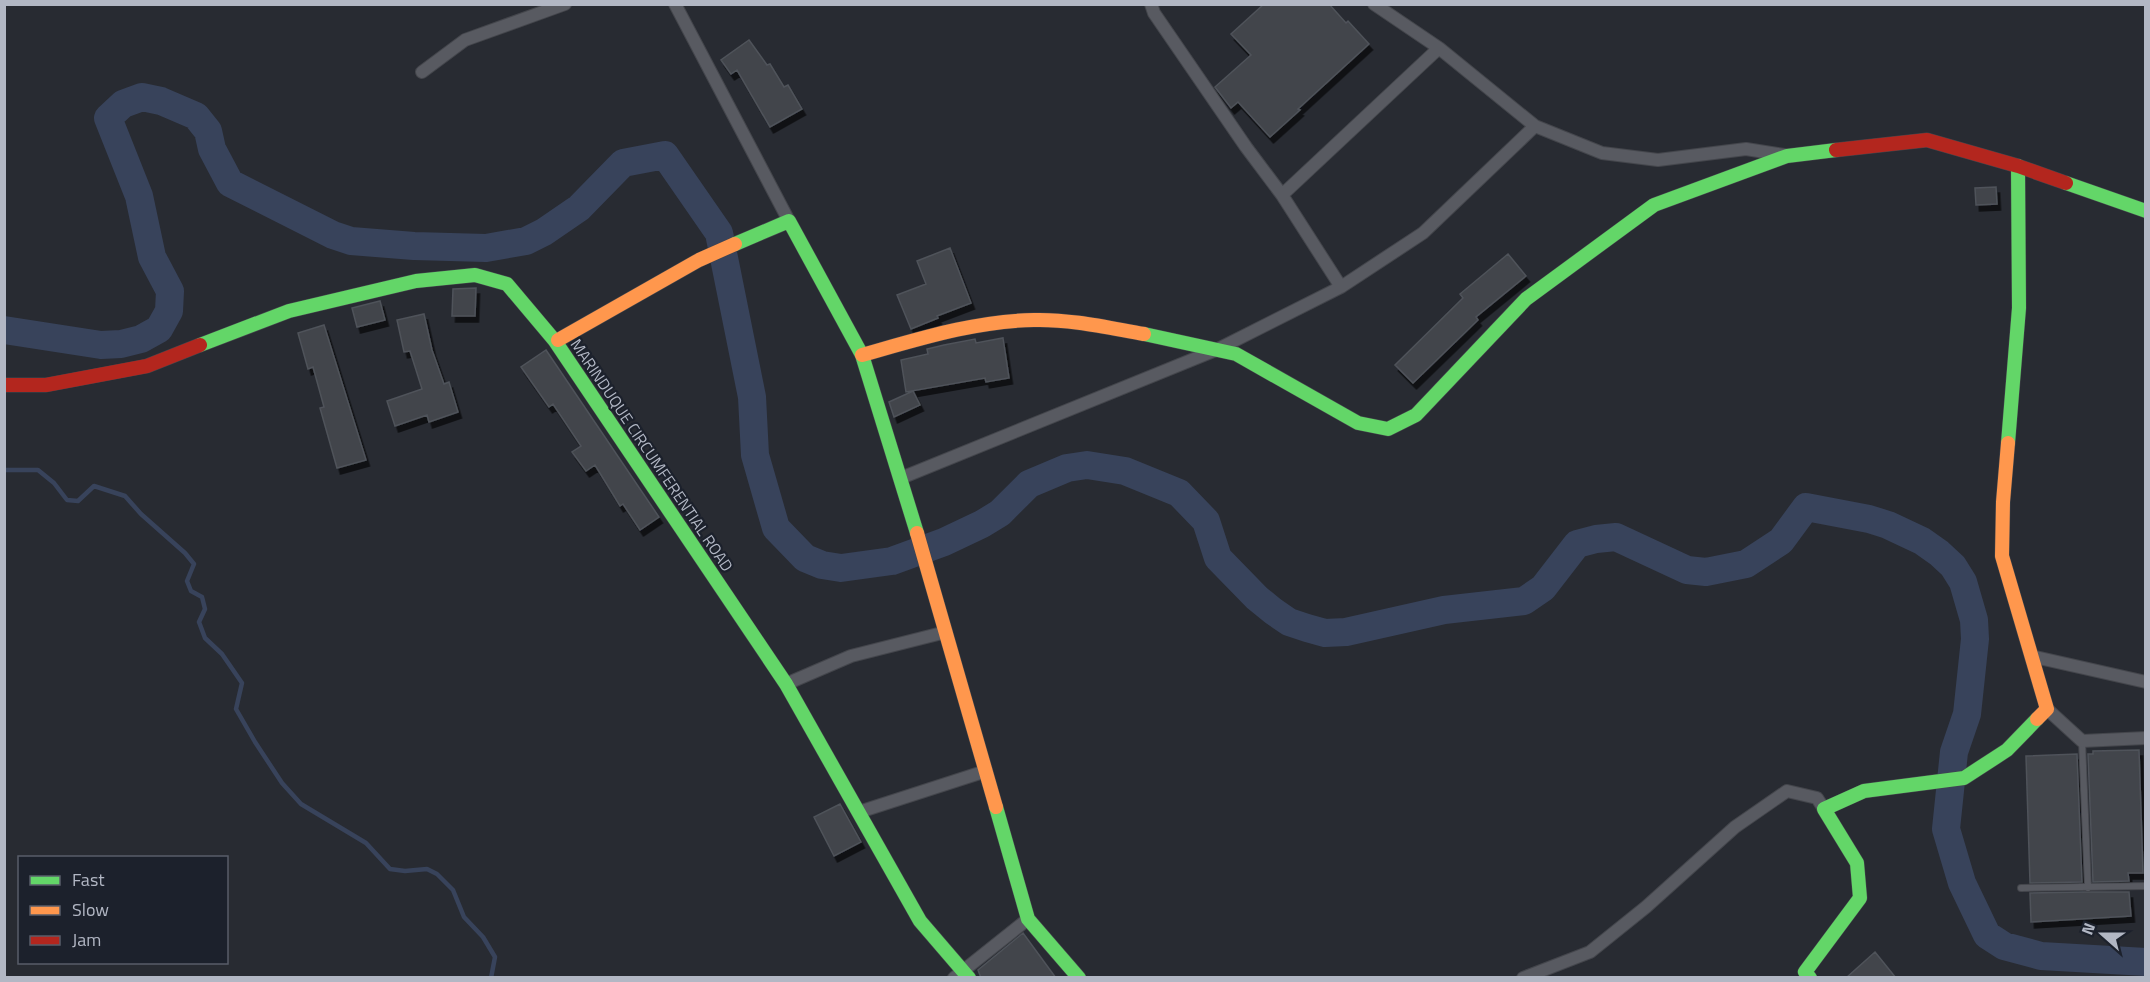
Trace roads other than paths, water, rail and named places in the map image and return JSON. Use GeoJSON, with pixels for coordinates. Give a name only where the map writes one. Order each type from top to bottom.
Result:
{"type":"FeatureCollection","features":[{"type":"Feature","properties":{"kind":"main road"},"geometry":{"type":"LineString","coordinates":[[862,355],[963,327],[1035,321],[1089,326],[1171,339],[1236,354],[1358,423],[1388,429],[1416,415],[1526,299],[1654,205],[1787,156],[1927,140],[2018,166],[2145,211]]}},
{"type":"Feature","properties":{"kind":"main road"},"geometry":{"type":"LineString","coordinates":[[1805,976],[1860,898],[1857,863],[1824,809],[1864,791],[1964,778],[2007,750],[2047,709],[2002,556],[2003,502],[2019,308],[2018,166]]}},
{"type":"Feature","properties":{"kind":"main road","name":"MARINDUQUE CIRCUMFERENTIAL ROAD"},"geometry":{"type":"LineString","coordinates":[[789,221],[699,260],[555,341],[786,684],[920,921],[962,975]]}},
{"type":"Feature","properties":{"kind":"main road"},"geometry":{"type":"LineString","coordinates":[[789,221],[862,355],[914,522],[1028,919],[1079,978]]}},
{"type":"Feature","properties":{"kind":"main road"},"geometry":{"type":"LineString","coordinates":[[4,385],[46,385],[147,366],[289,311],[417,281],[475,275],[507,284],[555,341]]}},
{"type":"Feature","properties":{"kind":"street"},"geometry":{"type":"LineString","coordinates":[[422,72],[465,40],[565,4]]}},
{"type":"Feature","properties":{"kind":"street"},"geometry":{"type":"LineString","coordinates":[[675,4],[789,221]]}},
{"type":"Feature","properties":{"kind":"street"},"geometry":{"type":"LineString","coordinates":[[1150,4],[1246,147],[1282,195],[1341,287]]}},
{"type":"Feature","properties":{"kind":"street"},"geometry":{"type":"LineString","coordinates":[[1374,4],[1439,48],[1535,126],[1602,153],[1658,160],[1746,149],[1787,156]]}},
{"type":"Feature","properties":{"kind":"street"},"geometry":{"type":"LineString","coordinates":[[1282,195],[1439,48]]}},
{"type":"Feature","properties":{"kind":"street"},"geometry":{"type":"LineString","coordinates":[[901,478],[1216,350],[1341,287],[1423,233],[1535,126]]}},
{"type":"Feature","properties":{"kind":"street"},"geometry":{"type":"LineString","coordinates":[[786,684],[851,656],[946,632]]}},
{"type":"Feature","properties":{"kind":"street"},"geometry":{"type":"LineString","coordinates":[[2031,656],[2145,682]]}},
{"type":"Feature","properties":{"kind":"street"},"geometry":{"type":"LineString","coordinates":[[2047,709],[2082,741],[2145,738]]}},
{"type":"Feature","properties":{"kind":"street"},"geometry":{"type":"LineString","coordinates":[[858,812],[986,771]]}},
{"type":"Feature","properties":{"kind":"street"},"geometry":{"type":"LineString","coordinates":[[1523,978],[1590,952],[1646,908],[1735,827],[1786,791],[1817,798],[1824,809]]}},
{"type":"Feature","properties":{"kind":"street"},"geometry":{"type":"LineString","coordinates":[[962,975],[1028,919]]}},
{"type":"Feature","properties":{"kind":"lane"},"geometry":{"type":"LineString","coordinates":[[2082,741],[2088,888]]}},
{"type":"Feature","properties":{"kind":"lane"},"geometry":{"type":"LineString","coordinates":[[2021,888],[2145,886]]}},
{"type":"Feature","properties":{"kind":"waterway"},"geometry":{"type":"LineString","coordinates":[[4,330],[101,345],[121,344],[141,339],[159,329],[169,311],[170,291],[152,257],[139,196],[108,118],[123,104],[142,97],[161,101],[196,116],[208,131],[212,149],[230,183],[333,235],[351,241],[486,248],[526,241],[544,232],[579,208],[623,163],[665,155],[719,233],[752,397],[755,455],[776,528],[805,558],[822,565],[841,568],[892,561],[944,542],[982,524],[1000,513],[1029,484],[1067,468],[1087,465],[1125,471],[1179,493],[1206,521],[1218,558],[1257,598],[1289,622],[1325,633],[1346,632],[1444,610],[1524,601],[1543,588],[1577,544],[1596,539],[1616,537],[1687,570],[1706,572],[1746,564],[1781,541],[1806,507],[1869,519],[1922,541],[1953,566],[1963,582],[1974,620],[1975,639],[1967,714],[1954,752],[1946,829],[1962,883],[1987,935],[2004,946],[2041,956],[2146,962]]}},
{"type":"Feature","properties":{"kind":"waterway"},"geometry":{"type":"LineString","coordinates":[[4,470],[38,470],[54,483],[67,500],[78,501],[94,486],[125,496],[141,514],[185,553],[194,564],[187,581],[191,591],[202,597],[205,609],[199,622],[205,638],[222,654],[242,683],[236,709],[282,783],[301,804],[366,843],[390,869],[405,871],[427,869],[437,874],[453,890],[464,917],[483,937],[495,957],[491,978]]}}]}
